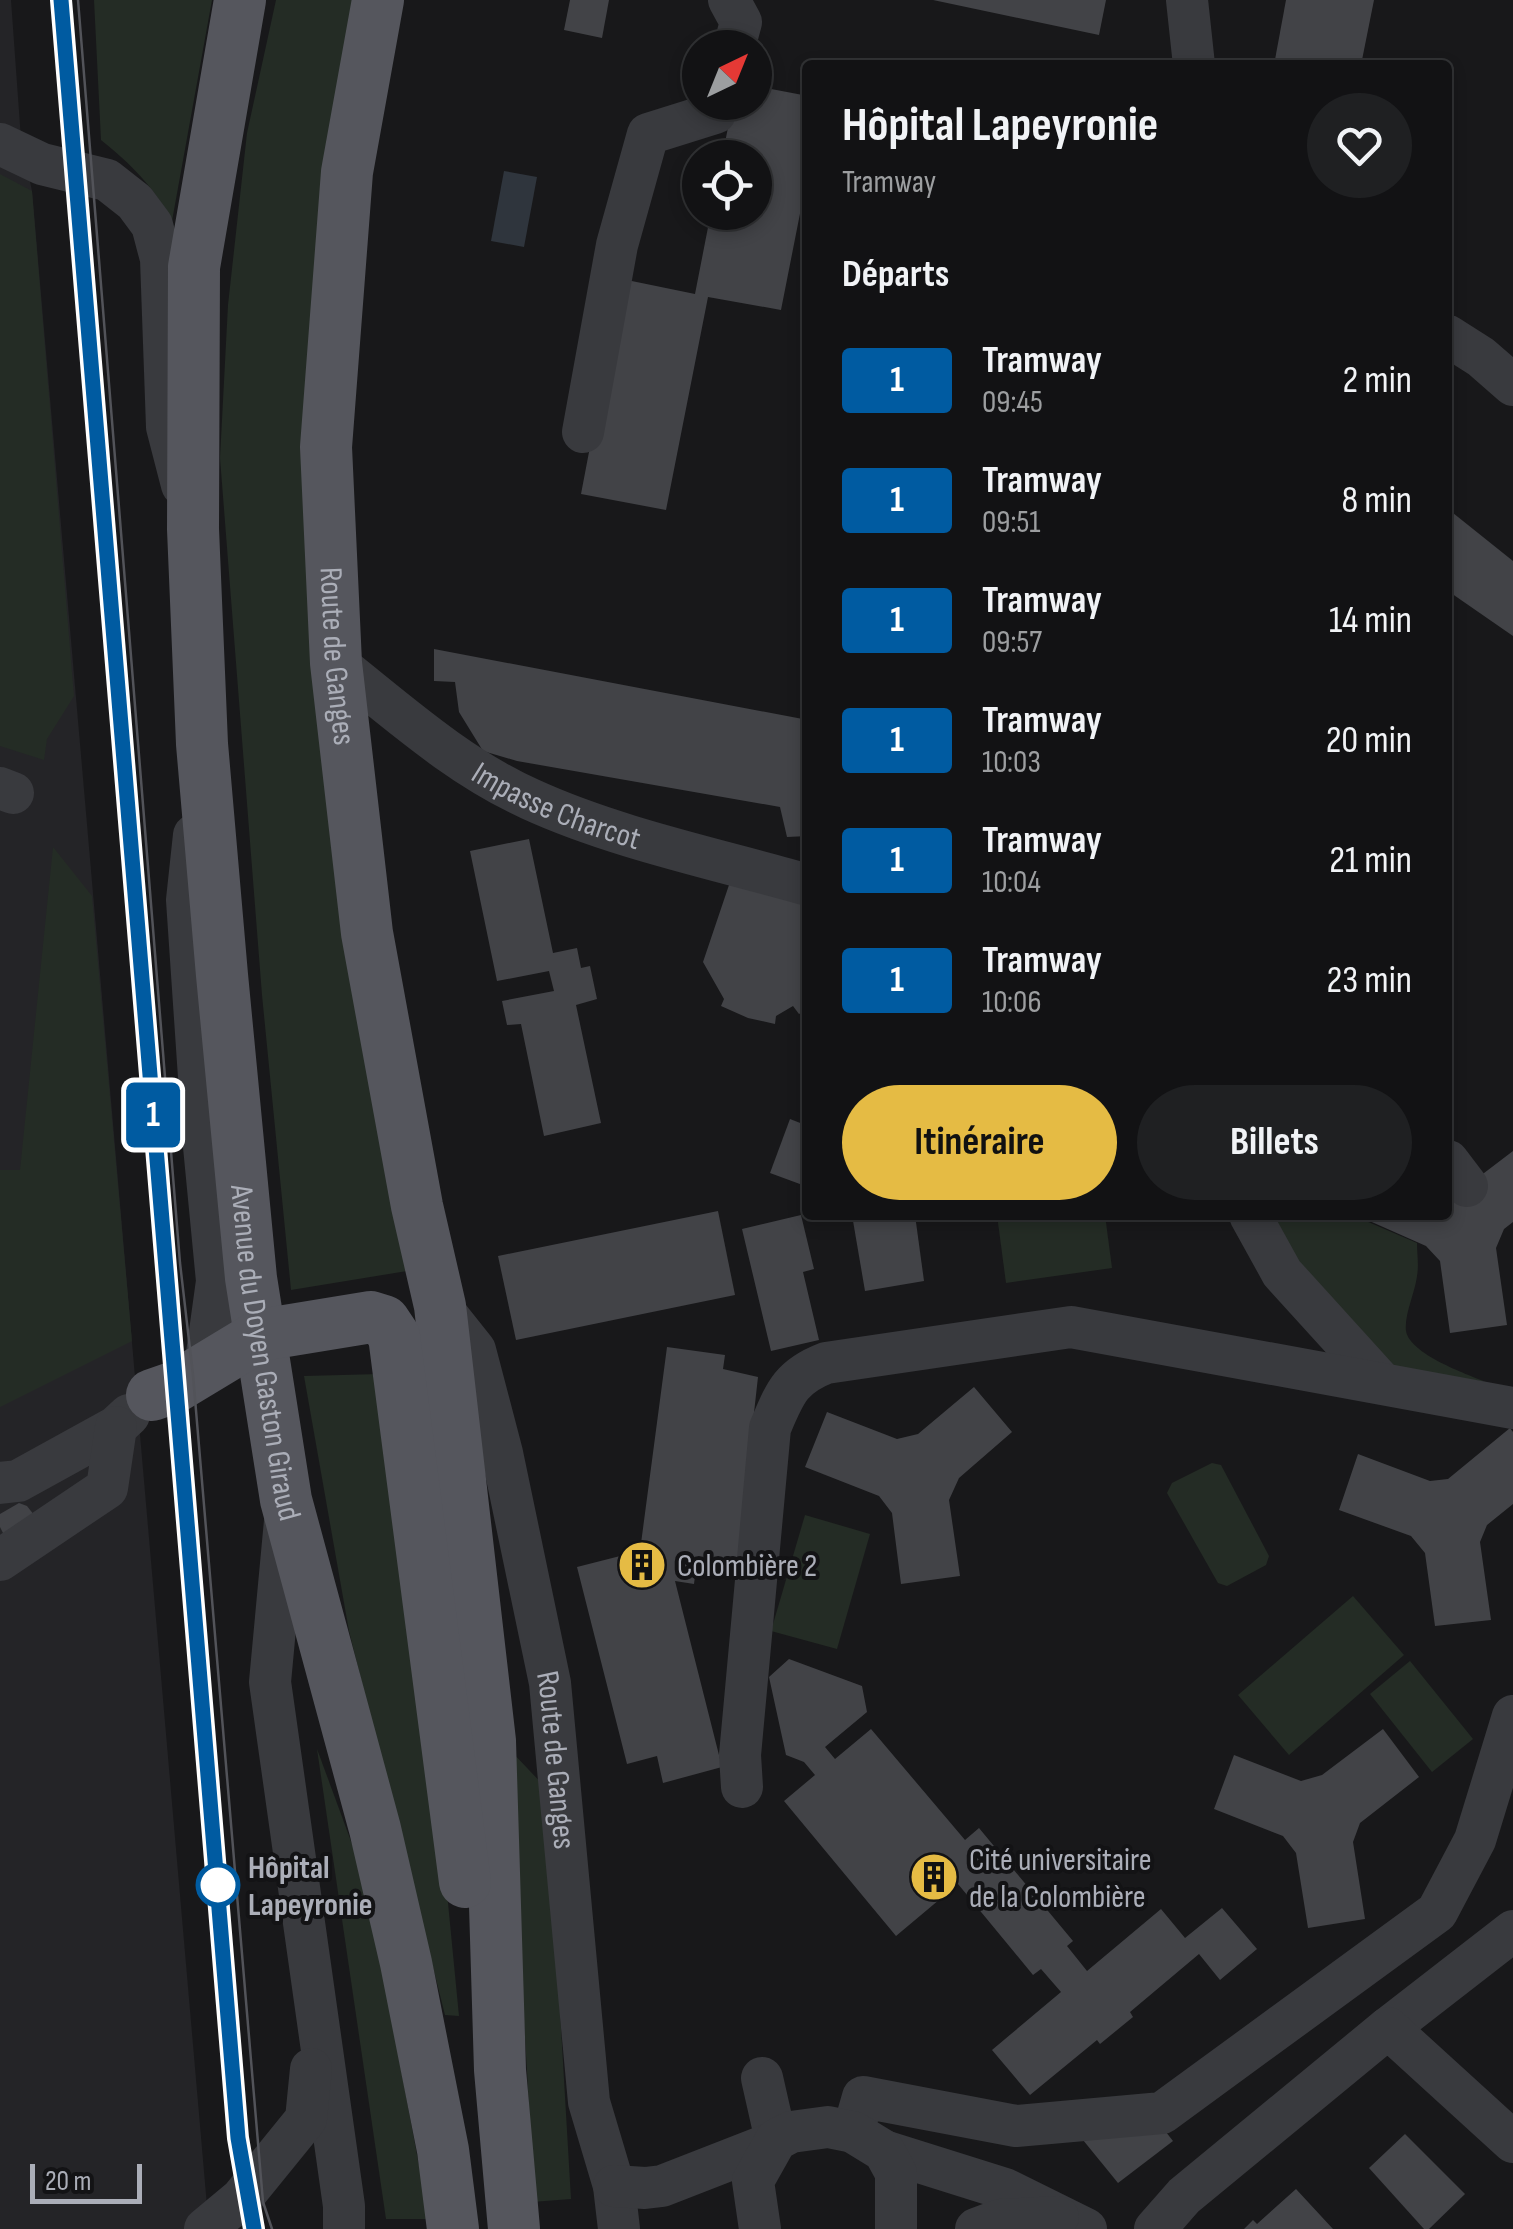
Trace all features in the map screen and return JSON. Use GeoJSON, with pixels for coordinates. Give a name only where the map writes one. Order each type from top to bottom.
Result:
{"type":"FeatureCollection","features":[{"type":"Feature","properties":{"kind":"main road","name":"Avenue du Doyen Gaston Giraud"},"geometry":{"type":"LineString","coordinates":[[240,0],[194,267],[193,529],[202,744],[252,1278],[286,1500]]}},
{"type":"Feature","properties":{"kind":"main road","name":"Route de Ganges"},"geometry":{"type":"LineString","coordinates":[[378,0],[348,172],[326,447],[336,663],[367,933],[417,1206],[440,1306],[490,1741],[500,2070],[514,2229]]}},
{"type":"Feature","properties":{"kind":"main road"},"geometry":{"type":"LineString","coordinates":[[134,1411],[261,1336],[372,1316],[384,1321],[394,1336],[467,1898],[500,2070]]}},
{"type":"Feature","properties":{"kind":"main road"},"geometry":{"type":"LineString","coordinates":[[286,1500],[375,1829],[406,1963],[444,2150],[453,2229]]}},
{"type":"Feature","properties":{"kind":"street"},"geometry":{"type":"LineString","coordinates":[[729,0],[741,22],[739,30]]}},
{"type":"Feature","properties":{"kind":"street"},"geometry":{"type":"LineString","coordinates":[[1186,0],[1193,60]]}},
{"type":"Feature","properties":{"kind":"street"},"geometry":{"type":"LineString","coordinates":[[583,432],[618,245],[648,134],[693,120]]}},
{"type":"Feature","properties":{"kind":"street","name":"Avenue du Doyen Gaston Giraud"},"geometry":{"type":"LineString","coordinates":[[0,144],[42,164],[106,180],[135,202],[152,225],[161,259],[167,427],[193,529]]}},
{"type":"Feature","properties":{"kind":"street"},"geometry":{"type":"LineString","coordinates":[[1452,339],[1513,385]]}},
{"type":"Feature","properties":{"kind":"street","name":"Impasse Charcot"},"geometry":{"type":"LineString","coordinates":[[336,663],[452,756],[530,799],[620,831],[802,883]]}},
{"type":"Feature","properties":{"kind":"street","name":"Avenue du Doyen Gaston Giraud"},"geometry":{"type":"LineString","coordinates":[[202,744],[187,900],[203,1136],[218,1281],[204,1368]]}},
{"type":"Feature","properties":{"kind":"street"},"geometry":{"type":"LineString","coordinates":[[1253,1220],[1282,1273],[1380,1382]]}},
{"type":"Feature","properties":{"kind":"street","name":"Route de Ganges"},"geometry":{"type":"LineString","coordinates":[[440,1306],[475,1350],[502,1453],[550,1683],[590,2102],[614,2186],[619,2229]]}},
{"type":"Feature","properties":{"kind":"street"},"geometry":{"type":"LineString","coordinates":[[742,1787],[740,1756],[770,1428],[781,1401],[802,1373],[826,1363],[1070,1327],[1513,1408]]}},
{"type":"Feature","properties":{"kind":"street"},"geometry":{"type":"LineString","coordinates":[[0,1468],[134,1411]]}},
{"type":"Feature","properties":{"kind":"street"},"geometry":{"type":"LineString","coordinates":[[0,1483],[18,1481],[134,1411]]}},
{"type":"Feature","properties":{"kind":"street"},"geometry":{"type":"LineString","coordinates":[[0,1505],[55,1478],[134,1411]]}},
{"type":"Feature","properties":{"kind":"street"},"geometry":{"type":"LineString","coordinates":[[0,1560],[107,1488],[134,1411]]}},
{"type":"Feature","properties":{"kind":"street","name":"Avenue du Doyen Gaston Giraud"},"geometry":{"type":"LineString","coordinates":[[286,1500],[270,1682],[344,2206],[344,2229]]}},
{"type":"Feature","properties":{"kind":"street"},"geometry":{"type":"LineString","coordinates":[[614,2186],[662,2186],[791,2132],[828,2127],[1016,2126],[1162,2114],[1437,1912],[1475,1840],[1513,1716]]}},
{"type":"Feature","properties":{"kind":"street"},"geometry":{"type":"LineString","coordinates":[[1155,2229],[1184,2196],[1513,1931]]}},
{"type":"Feature","properties":{"kind":"street","name":"Avenue du Doyen Gaston Giraud"},"geometry":{"type":"LineString","coordinates":[[205,2229],[240,2199],[306,2118],[316,2018]]}},
{"type":"Feature","properties":{"kind":"street"},"geometry":{"type":"LineString","coordinates":[[1388,2028],[1513,2142]]}},
{"type":"Feature","properties":{"kind":"street"},"geometry":{"type":"LineString","coordinates":[[760,2229],[754,2208],[754,2181],[775,2141],[762,2078]]}},
{"type":"Feature","properties":{"kind":"street"},"geometry":{"type":"LineString","coordinates":[[867,2126],[1072,2223]]}},
{"type":"Feature","properties":{"kind":"street"},"geometry":{"type":"LineString","coordinates":[[867,2126],[896,2174],[896,2229]]}},
{"type":"Feature","properties":{"kind":"street"},"geometry":{"type":"LineString","coordinates":[[976,2229],[1000,2220],[1072,2223]]}},
{"type":"Feature","properties":{"kind":"shaded area"},"geometry":{"type":"Polygon","coordinates":[[[0,0],[11,0],[21,139],[32,191],[209,2229],[0,2229],[0,0]]]}},
{"type":"Feature","properties":{"kind":"shaded area"},"geometry":{"type":"Polygon","coordinates":[[[94,0],[212,0],[172,221],[141,177],[101,140],[94,0]]]}},
{"type":"Feature","properties":{"kind":"shaded area"},"geometry":{"type":"Polygon","coordinates":[[[276,0],[359,0],[318,268],[407,1271],[291,1290],[262,995],[220,458],[228,305],[247,133],[276,0]]]}},
{"type":"Feature","properties":{"kind":"shaded area"},"geometry":{"type":"Polygon","coordinates":[[[504,171],[537,177],[524,247],[491,241],[504,171]]]}},
{"type":"Feature","properties":{"kind":"shaded area"},"geometry":{"type":"Polygon","coordinates":[[[0,174],[32,191],[74,696],[47,739],[44,760],[0,746],[0,174]]]}},
{"type":"Feature","properties":{"kind":"shaded area"},"geometry":{"type":"Polygon","coordinates":[[[53,847],[92,896],[132,1341],[0,1407],[0,1170],[20,1170],[53,847]]]}},
{"type":"Feature","properties":{"kind":"shaded area"},"geometry":{"type":"Polygon","coordinates":[[[998,1220],[1106,1220],[1112,1268],[1006,1283],[998,1220]]]}},
{"type":"Feature","properties":{"kind":"shaded area"},"geometry":{"type":"Polygon","coordinates":[[[1264,1220],[1364,1220],[1417,1243],[1418,1272],[1406,1331],[1417,1348],[1486,1382],[1378,1366],[1264,1220]]]}},
{"type":"Feature","properties":{"kind":"shaded area"},"geometry":{"type":"Polygon","coordinates":[[[380,1374],[434,1759],[459,2016],[445,2015],[349,1631],[304,1376],[380,1374]]]}},
{"type":"Feature","properties":{"kind":"shaded area"},"geometry":{"type":"Polygon","coordinates":[[[1212,1463],[1221,1465],[1269,1556],[1266,1565],[1227,1586],[1218,1583],[1167,1493],[1172,1483],[1212,1463]]]}},
{"type":"Feature","properties":{"kind":"shaded area"},"geometry":{"type":"Polygon","coordinates":[[[805,1515],[870,1534],[837,1649],[771,1631],[805,1515]]]}},
{"type":"Feature","properties":{"kind":"shaded area"},"geometry":{"type":"Polygon","coordinates":[[[1353,1596],[1404,1655],[1289,1755],[1238,1695],[1353,1596]]]}},
{"type":"Feature","properties":{"kind":"shaded area"},"geometry":{"type":"Polygon","coordinates":[[[1410,1661],[1473,1739],[1432,1772],[1370,1694],[1410,1661]]]}},
{"type":"Feature","properties":{"kind":"shaded area"},"geometry":{"type":"Polygon","coordinates":[[[317,1749],[366,1882],[429,2219],[386,2219],[317,1749]]]}},
{"type":"Feature","properties":{"kind":"shaded area"},"geometry":{"type":"Polygon","coordinates":[[[510,1750],[547,1789],[571,2199],[532,2202],[510,1750]]]}},
{"type":"Feature","properties":{"kind":"building"},"geometry":{"type":"Polygon","coordinates":[[[570,0],[609,0],[602,38],[564,30],[570,0]]]}},
{"type":"Feature","properties":{"kind":"building"},"geometry":{"type":"Polygon","coordinates":[[[933,0],[1106,0],[1099,35],[933,0]]]}},
{"type":"Feature","properties":{"kind":"building"},"geometry":{"type":"Polygon","coordinates":[[[1286,0],[1374,0],[1362,60],[1275,60],[1286,0]]]}},
{"type":"Feature","properties":{"kind":"building"},"geometry":{"type":"Polygon","coordinates":[[[772,89],[802,95],[802,203],[781,310],[708,297],[666,510],[581,494],[622,279],[695,294],[707,230],[772,230],[772,140],[726,140],[729,120],[772,120],[772,89]]]}},
{"type":"Feature","properties":{"kind":"building"},"geometry":{"type":"Polygon","coordinates":[[[1452,512],[1513,561],[1513,636],[1452,594],[1452,512]]]}},
{"type":"Feature","properties":{"kind":"building"},"geometry":{"type":"Polygon","coordinates":[[[434,649],[802,719],[802,836],[787,837],[780,807],[517,761],[483,751],[459,712],[455,682],[434,681],[434,649]]]}},
{"type":"Feature","properties":{"kind":"building"},"geometry":{"type":"Polygon","coordinates":[[[529,839],[553,953],[577,948],[581,968],[590,966],[597,999],[576,1005],[601,1123],[544,1136],[521,1024],[507,1025],[502,1001],[554,991],[549,971],[497,981],[470,851],[529,839]]]}},
{"type":"Feature","properties":{"kind":"building"},"geometry":{"type":"Polygon","coordinates":[[[730,882],[802,899],[802,1012],[799,1014],[793,1006],[776,1016],[775,1024],[721,1006],[724,999],[703,962],[730,882]]]}},
{"type":"Feature","properties":{"kind":"building"},"geometry":{"type":"Polygon","coordinates":[[[790,1119],[802,1124],[802,1185],[770,1173],[790,1119]]]}},
{"type":"Feature","properties":{"kind":"building"},"geometry":{"type":"Polygon","coordinates":[[[1513,1151],[1513,1222],[1504,1229],[1496,1248],[1507,1325],[1450,1333],[1440,1261],[1426,1246],[1367,1220],[1452,1220],[1452,1188],[1467,1186],[1513,1151]]]}},
{"type":"Feature","properties":{"kind":"building"},"geometry":{"type":"Polygon","coordinates":[[[718,1211],[735,1295],[516,1340],[498,1256],[718,1211]]]}},
{"type":"Feature","properties":{"kind":"building"},"geometry":{"type":"Polygon","coordinates":[[[801,1215],[814,1269],[803,1272],[819,1340],[771,1351],[742,1229],[801,1215]]]}},
{"type":"Feature","properties":{"kind":"building"},"geometry":{"type":"Polygon","coordinates":[[[853,1220],[916,1220],[924,1281],[865,1291],[853,1220]]]}},
{"type":"Feature","properties":{"kind":"building","name":"Colombière 2"},"geometry":{"type":"Polygon","coordinates":[[[667,1347],[725,1355],[723,1369],[758,1377],[737,1565],[697,1560],[694,1584],[675,1581],[722,1767],[663,1783],[657,1756],[627,1764],[577,1567],[628,1554],[631,1564],[643,1561],[640,1551],[667,1347]]]}},
{"type":"Feature","properties":{"kind":"building"},"geometry":{"type":"Polygon","coordinates":[[[974,1387],[1012,1432],[959,1478],[949,1500],[960,1576],[901,1584],[892,1513],[879,1496],[805,1467],[827,1412],[897,1439],[918,1434],[974,1387]]]}},
{"type":"Feature","properties":{"kind":"building"},"geometry":{"type":"Polygon","coordinates":[[[1510,1428],[1513,1504],[1487,1525],[1480,1542],[1491,1620],[1435,1626],[1425,1553],[1411,1536],[1339,1510],[1358,1454],[1430,1481],[1448,1479],[1510,1428]]]}},
{"type":"Feature","properties":{"kind":"building"},"geometry":{"type":"Polygon","coordinates":[[[19,1503],[34,1515],[5,1537],[0,1514],[19,1503]]]}},
{"type":"Feature","properties":{"kind":"building","name":"Cité universitaire de la Colombière"},"geometry":{"type":"Polygon","coordinates":[[[789,1659],[862,1686],[867,1712],[825,1747],[835,1759],[871,1729],[965,1840],[979,1828],[1073,1941],[1067,1946],[1087,1971],[1161,1909],[1185,1938],[1222,1908],[1257,1949],[1220,1980],[1199,1954],[1130,2012],[1133,2017],[1100,2044],[1097,2040],[1030,2095],[992,2050],[1061,1992],[1041,1969],[1033,1975],[958,1884],[896,1936],[784,1801],[815,1775],[804,1762],[786,1755],[769,1677],[789,1659]]]}},
{"type":"Feature","properties":{"kind":"building"},"geometry":{"type":"Polygon","coordinates":[[[1383,1729],[1419,1777],[1360,1823],[1353,1842],[1365,1919],[1308,1928],[1296,1853],[1283,1836],[1214,1809],[1234,1755],[1301,1781],[1322,1775],[1383,1729]]]}},
{"type":"Feature","properties":{"kind":"building"},"geometry":{"type":"Polygon","coordinates":[[[1162,2127],[1173,2141],[1118,2183],[1083,2140],[1162,2127]]]}},
{"type":"Feature","properties":{"kind":"building"},"geometry":{"type":"Polygon","coordinates":[[[1405,2134],[1465,2194],[1429,2229],[1424,2229],[1369,2168],[1405,2134]]]}},
{"type":"Feature","properties":{"kind":"building"},"geometry":{"type":"Polygon","coordinates":[[[1296,2189],[1333,2229],[1244,2229],[1253,2220],[1257,2224],[1296,2189]]]}},
{"type":"Feature","properties":{"kind":"tram line"},"geometry":{"type":"LineString","coordinates":[[61,0],[118,693]]}},
{"type":"Feature","properties":{"kind":"tram line","name":"1"},"geometry":{"type":"LineString","coordinates":[[61,0],[238,2138],[254,2229]]}},
{"type":"Feature","properties":{"kind":"tram line"},"geometry":{"type":"LineString","coordinates":[[78,0],[180,1263],[193,1375],[263,2202],[272,2229]]}},
{"type":"Feature","properties":{"kind":"tram line"},"geometry":{"type":"LineString","coordinates":[[165,1256],[238,2138],[254,2229]]}},
{"type":"Feature","properties":{"kind":"place","name":"Colombière 2"},"geometry":{"type":"Point","coordinates":[642,1565]}},
{"type":"Feature","properties":{"kind":"place","name":"Cité universitaire de la Colombière"},"geometry":{"type":"Point","coordinates":[934,1877]}},
{"type":"Feature","properties":{"kind":"place","name":"Hôpital Lapeyronie"},"geometry":{"type":"Point","coordinates":[218,1885]}}]}
